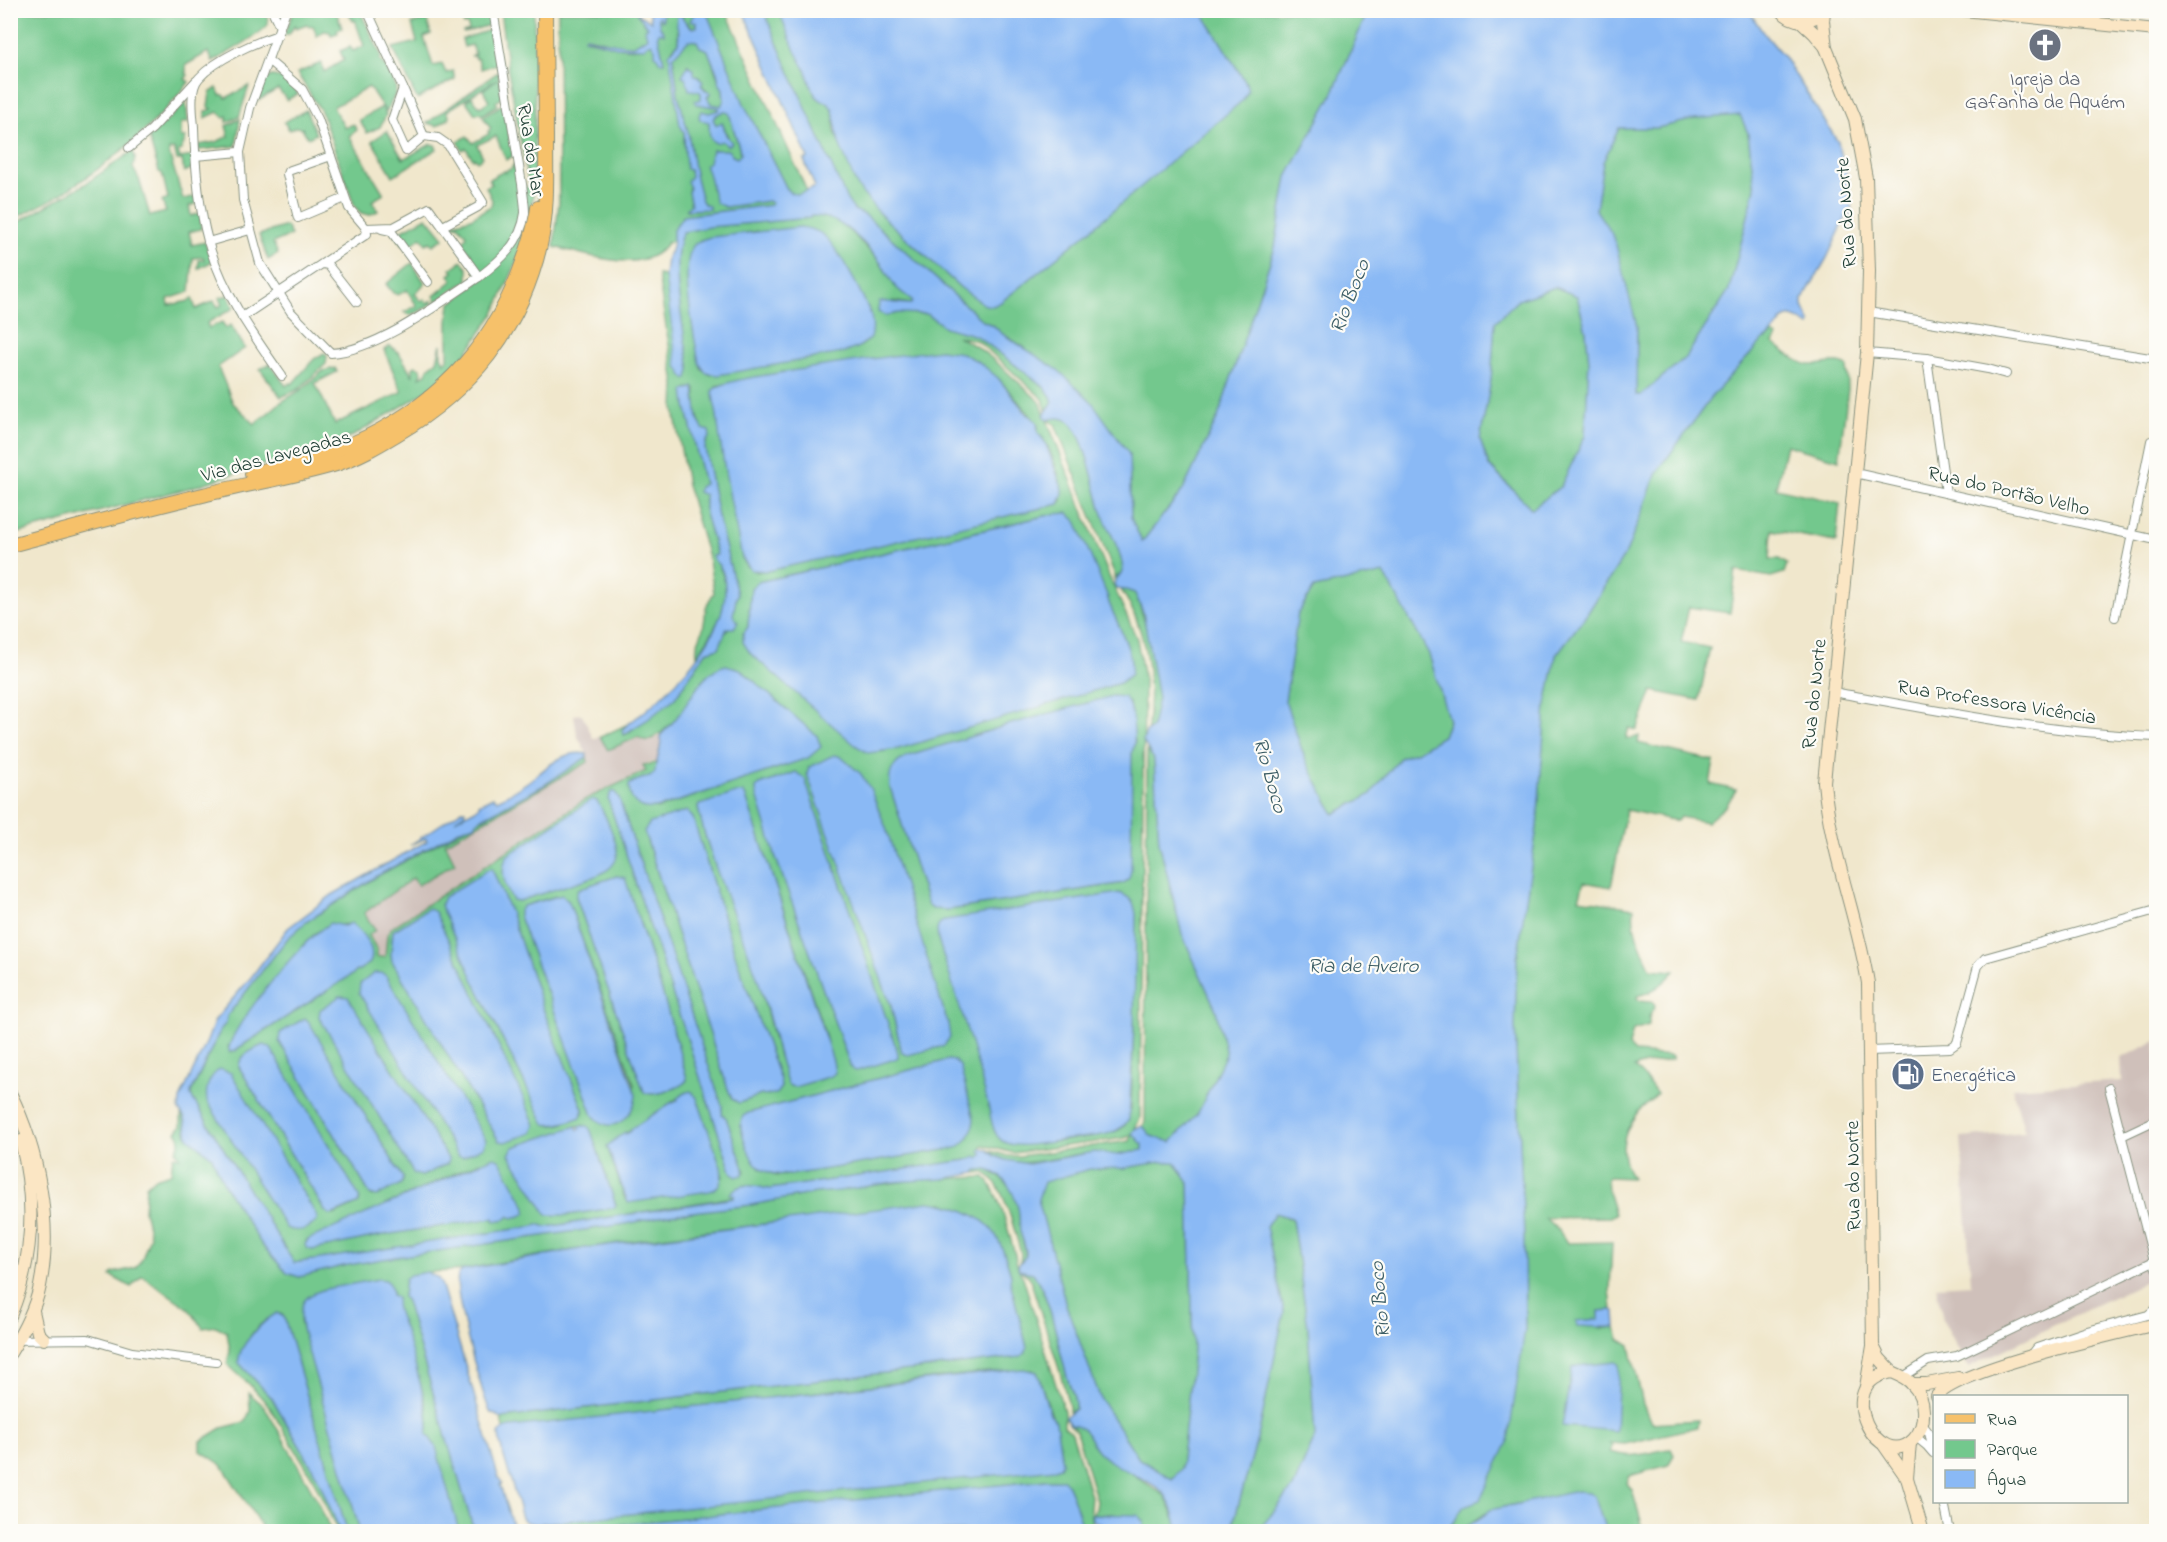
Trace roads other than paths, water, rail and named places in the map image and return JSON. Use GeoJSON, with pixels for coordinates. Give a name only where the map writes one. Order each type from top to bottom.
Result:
{"type":"FeatureCollection","features":[{"type":"Feature","properties":{"kind":"main road","name":"Via das Lavegadas"},"geometry":{"type":"LineString","coordinates":[[10,540],[212,486],[338,449],[377,432],[405,416],[450,382],[469,361],[497,322],[526,254],[538,210],[540,10]]}},
{"type":"Feature","properties":{"kind":"main road","name":"Via das Lavegadas"},"geometry":{"type":"LineString","coordinates":[[10,545],[195,496],[336,463],[374,448],[425,417],[447,400],[473,374],[505,333],[522,301],[540,244],[545,216],[547,182],[545,10]]}},
{"type":"Feature","properties":{"kind":"main road","name":"Rua do Norte"},"geometry":{"type":"LineString","coordinates":[[1781,10],[1792,20],[1801,21],[1815,33],[1826,48],[1855,119],[1866,178],[1869,224],[1867,353],[1824,782],[1826,806],[1835,850],[1868,983],[1873,1346],[1866,1386]]}},
{"type":"Feature","properties":{"kind":"main road"},"geometry":{"type":"LineString","coordinates":[[1964,10],[2157,30]]}},
{"type":"Feature","properties":{"kind":"main road"},"geometry":{"type":"LineString","coordinates":[[1801,21],[1810,21],[1825,11]]}},
{"type":"Feature","properties":{"kind":"main road","name":"Rua do Norte"},"geometry":{"type":"LineString","coordinates":[[1825,11],[1826,48]]}},
{"type":"Feature","properties":{"kind":"main road"},"geometry":{"type":"LineString","coordinates":[[338,449],[368,443],[398,427],[435,401],[447,400],[448,392],[484,350],[513,304],[528,268],[532,233]]}},
{"type":"Feature","properties":{"kind":"main road"},"geometry":{"type":"LineString","coordinates":[[10,1093],[19,1110],[29,1144],[40,1187],[43,1211],[42,1271],[33,1311],[15,1340],[10,1353]]}},
{"type":"Feature","properties":{"kind":"main road"},"geometry":{"type":"LineString","coordinates":[[10,1109],[28,1177],[32,1222],[27,1265],[10,1316]]}},
{"type":"Feature","properties":{"kind":"main road"},"geometry":{"type":"LineString","coordinates":[[33,1311],[38,1333],[44,1339]]}},
{"type":"Feature","properties":{"kind":"main road"},"geometry":{"type":"LineString","coordinates":[[1938,1395],[1951,1384],[1977,1374],[2030,1357],[2157,1324]]}},
{"type":"Feature","properties":{"kind":"main road"},"geometry":{"type":"LineString","coordinates":[[1873,1346],[1879,1358],[1902,1378],[1922,1405],[1922,1423]]}},
{"type":"Feature","properties":{"kind":"main road"},"geometry":{"type":"LineString","coordinates":[[1923,1532],[1907,1478],[1884,1445],[1875,1438],[1864,1417],[1862,1397],[1866,1386],[1882,1374],[1927,1384],[1977,1374]]}},
{"type":"Feature","properties":{"kind":"main road"},"geometry":{"type":"LineString","coordinates":[[1907,1478],[1913,1440],[1933,1404]]}},
{"type":"Feature","properties":{"kind":"main road"},"geometry":{"type":"LineString","coordinates":[[1884,1445],[1903,1446],[1913,1440]]}},
{"type":"Feature","properties":{"kind":"street"},"geometry":{"type":"LineString","coordinates":[[272,10],[279,31]]}},
{"type":"Feature","properties":{"kind":"street"},"geometry":{"type":"LineString","coordinates":[[279,293],[260,263],[250,230],[243,200],[240,152],[250,108],[286,10]]}},
{"type":"Feature","properties":{"kind":"street"},"geometry":{"type":"LineString","coordinates":[[367,10],[424,136]]}},
{"type":"Feature","properties":{"kind":"street","name":"Rua do Mar"},"geometry":{"type":"LineString","coordinates":[[279,293],[291,312],[331,353],[346,352],[390,333],[479,277],[501,261],[517,241],[525,213],[522,184],[493,10]]}},
{"type":"Feature","properties":{"kind":"street"},"geometry":{"type":"LineString","coordinates":[[129,148],[152,129],[197,80],[221,61],[279,31]]}},
{"type":"Feature","properties":{"kind":"street"},"geometry":{"type":"LineString","coordinates":[[242,317],[367,234],[366,228],[349,208],[318,119],[302,89],[268,60]]}},
{"type":"Feature","properties":{"kind":"street"},"geometry":{"type":"LineString","coordinates":[[197,80],[192,99],[195,156],[202,216],[208,242],[217,267],[242,317],[282,376]]}},
{"type":"Feature","properties":{"kind":"street"},"geometry":{"type":"LineString","coordinates":[[403,88],[392,120],[406,151],[424,136],[438,138],[448,145],[483,202],[443,226]]}},
{"type":"Feature","properties":{"kind":"street"},"geometry":{"type":"LineString","coordinates":[[195,156],[240,152]]}},
{"type":"Feature","properties":{"kind":"street"},"geometry":{"type":"LineString","coordinates":[[330,156],[288,171],[298,218],[345,198]]}},
{"type":"Feature","properties":{"kind":"street"},"geometry":{"type":"LineString","coordinates":[[382,229],[394,227],[429,208],[479,277]]}},
{"type":"Feature","properties":{"kind":"street"},"geometry":{"type":"LineString","coordinates":[[366,228],[391,231],[428,282]]}},
{"type":"Feature","properties":{"kind":"street"},"geometry":{"type":"LineString","coordinates":[[208,242],[250,230]]}},
{"type":"Feature","properties":{"kind":"street"},"geometry":{"type":"LineString","coordinates":[[323,264],[328,265],[357,302]]}},
{"type":"Feature","properties":{"kind":"street"},"geometry":{"type":"LineString","coordinates":[[1868,312],[2157,359]]}},
{"type":"Feature","properties":{"kind":"street"},"geometry":{"type":"LineString","coordinates":[[1867,353],[1928,358],[2006,374]]}},
{"type":"Feature","properties":{"kind":"street"},"geometry":{"type":"LineString","coordinates":[[1928,358],[1946,493]]}},
{"type":"Feature","properties":{"kind":"street"},"geometry":{"type":"LineString","coordinates":[[2115,617],[2151,441]]}},
{"type":"Feature","properties":{"kind":"street","name":"Rua do Portão Velho"},"geometry":{"type":"LineString","coordinates":[[1855,473],[2157,540]]}},
{"type":"Feature","properties":{"kind":"street","name":"Rua Professora Vicência"},"geometry":{"type":"LineString","coordinates":[[1833,692],[2022,725],[2109,735],[2157,737]]}},
{"type":"Feature","properties":{"kind":"street"},"geometry":{"type":"LineString","coordinates":[[1869,1051],[1950,1048],[1957,1043],[1978,966],[1985,958],[2157,910]]}},
{"type":"Feature","properties":{"kind":"street"},"geometry":{"type":"LineString","coordinates":[[1902,1378],[1928,1361],[1957,1356],[2156,1263],[2109,1088]]}},
{"type":"Feature","properties":{"kind":"street"},"geometry":{"type":"LineString","coordinates":[[2122,1136],[2157,1120]]}},
{"type":"Feature","properties":{"kind":"street"},"geometry":{"type":"LineString","coordinates":[[2030,1357],[2037,1348],[2087,1331],[2148,1315],[2157,1308]]}},
{"type":"Feature","properties":{"kind":"street"},"geometry":{"type":"LineString","coordinates":[[15,1340],[88,1339],[132,1352],[216,1362]]}},
{"type":"Feature","properties":{"kind":"street"},"geometry":{"type":"LineString","coordinates":[[1922,1423],[1929,1433],[1933,1446]]}},
{"type":"Feature","properties":{"kind":"street"},"geometry":{"type":"LineString","coordinates":[[1913,1440],[1933,1451]]}},
{"type":"Feature","properties":{"kind":"street"},"geometry":{"type":"LineString","coordinates":[[1944,1503],[1950,1532]]}},
{"type":"Feature","properties":{"kind":"water"},"geometry":{"type":"Polygon","coordinates":[[[636,11],[651,21],[649,11],[662,11],[663,20],[659,16],[658,18],[664,34],[660,32],[658,35],[664,62],[660,62],[651,43],[645,48],[616,47],[584,38],[585,36],[617,44],[635,44],[647,37],[645,29],[648,27],[637,14],[636,11]]]}},
{"type":"Feature","properties":{"kind":"water","name":"Ria de Aveiro"},"geometry":{"type":"Polygon","coordinates":[[[693,11],[706,11],[744,104],[788,191],[798,194],[815,187],[804,160],[808,158],[743,11],[764,11],[847,200],[854,210],[865,215],[983,321],[994,326],[1001,333],[1058,370],[1092,402],[1129,454],[1131,518],[1142,542],[1183,490],[1218,417],[1275,247],[1287,177],[1331,97],[1368,11],[1749,11],[1784,57],[1838,142],[1848,179],[1852,215],[1848,213],[1827,258],[1803,299],[1803,306],[1811,324],[1809,326],[1792,317],[1787,317],[1712,396],[1657,472],[1627,551],[1587,614],[1556,655],[1546,704],[1537,827],[1517,959],[1515,1026],[1524,1236],[1525,1329],[1508,1442],[1480,1500],[1464,1506],[1447,1531],[1258,1531],[1293,1488],[1315,1437],[1308,1327],[1292,1218],[1275,1213],[1266,1226],[1284,1312],[1259,1432],[1231,1531],[1178,1531],[1166,1496],[1147,1481],[1104,1457],[1096,1449],[1087,1433],[1081,1428],[1070,1425],[1065,1417],[1075,1409],[1075,1401],[1046,1297],[1033,1273],[1019,1270],[1018,1266],[1026,1252],[1020,1232],[1018,1208],[1013,1193],[1004,1180],[992,1172],[977,1170],[975,1173],[943,1179],[893,1182],[751,1205],[668,1215],[626,1224],[395,1257],[299,1277],[287,1273],[262,1245],[226,1188],[212,1157],[188,1137],[185,1118],[179,1110],[180,1099],[215,1020],[288,928],[332,895],[427,841],[426,838],[410,845],[462,810],[465,810],[465,813],[455,820],[493,797],[497,800],[509,794],[555,761],[578,753],[587,754],[587,757],[544,785],[478,820],[475,825],[463,828],[375,877],[306,922],[287,939],[227,1016],[226,1023],[221,1029],[191,1096],[294,1263],[537,1224],[547,1227],[734,1198],[734,1195],[730,1194],[744,1186],[770,1189],[967,1160],[976,1156],[979,1158],[983,1154],[981,1149],[988,1150],[995,1156],[1006,1160],[1029,1164],[1094,1152],[1118,1155],[1143,1150],[1143,1145],[1132,1133],[1136,1128],[1143,1126],[1151,1136],[1171,1142],[1198,1113],[1226,1054],[1216,1010],[1182,934],[1159,842],[1154,760],[1143,741],[1147,731],[1152,728],[1158,698],[1143,612],[1135,593],[1116,589],[1115,581],[1123,572],[1122,565],[1103,514],[1087,455],[1078,433],[1070,422],[1061,418],[1047,420],[1044,415],[1053,402],[1051,396],[1043,386],[977,336],[945,327],[927,314],[898,313],[886,316],[878,312],[879,302],[911,304],[913,301],[895,286],[880,262],[850,230],[831,219],[811,216],[810,218],[709,227],[683,232],[677,261],[677,280],[690,370],[688,378],[685,379],[677,366],[665,276],[667,257],[673,241],[673,230],[683,216],[771,205],[772,203],[768,201],[725,207],[716,203],[705,165],[709,162],[712,150],[728,150],[732,156],[737,158],[741,154],[729,113],[724,111],[713,119],[716,125],[722,122],[726,135],[732,143],[728,146],[722,141],[716,143],[713,141],[709,134],[709,122],[700,120],[701,111],[709,113],[719,108],[696,104],[695,101],[701,99],[701,93],[689,90],[686,78],[682,76],[688,65],[703,82],[701,85],[711,93],[707,97],[711,104],[721,106],[724,100],[723,89],[708,50],[700,47],[697,41],[689,40],[673,57],[678,95],[688,132],[695,174],[702,201],[709,206],[709,209],[687,210],[691,205],[688,192],[690,188],[687,181],[691,176],[690,170],[686,169],[684,132],[680,125],[669,54],[678,43],[679,32],[676,23],[678,12],[693,28],[697,27],[697,22],[690,21],[694,14],[693,11]],[[1740,115],[1695,119],[1657,128],[1619,128],[1603,162],[1596,210],[1614,237],[1637,327],[1636,395],[1641,395],[1686,357],[1729,290],[1755,189],[1748,133],[1740,115]],[[1555,287],[1518,300],[1495,322],[1491,380],[1480,440],[1489,466],[1532,509],[1561,486],[1585,436],[1589,361],[1586,331],[1577,296],[1555,287]],[[1384,573],[1314,588],[1298,613],[1285,701],[1305,759],[1334,814],[1370,795],[1400,758],[1418,751],[1443,736],[1449,721],[1429,654],[1384,573]],[[1175,1162],[1090,1169],[1044,1182],[1038,1199],[1066,1305],[1101,1400],[1139,1459],[1172,1479],[1181,1469],[1193,1351],[1189,1183],[1175,1162]]]}},
{"type":"Feature","properties":{"kind":"water"},"geometry":{"type":"Polygon","coordinates":[[[779,11],[1201,11],[1246,83],[1248,90],[1243,100],[1082,237],[1001,302],[993,306],[985,305],[961,288],[881,215],[863,194],[856,184],[839,143],[833,110],[828,103],[816,96],[812,89],[779,11]]]}},
{"type":"Feature","properties":{"kind":"water"},"geometry":{"type":"Polygon","coordinates":[[[800,227],[822,234],[841,257],[869,310],[872,326],[871,338],[857,348],[842,353],[718,375],[706,373],[699,363],[687,284],[689,254],[694,245],[711,237],[800,227]]]}},
{"type":"Feature","properties":{"kind":"water"},"geometry":{"type":"Polygon","coordinates":[[[940,350],[962,353],[979,362],[998,378],[1026,413],[1037,422],[1038,433],[1045,442],[1061,485],[1063,494],[1059,504],[768,571],[751,570],[742,558],[713,390],[727,383],[758,376],[940,350]]]}},
{"type":"Feature","properties":{"kind":"water"},"geometry":{"type":"Polygon","coordinates":[[[694,387],[698,420],[703,429],[709,431],[710,436],[705,448],[718,517],[737,594],[733,615],[738,622],[734,628],[727,628],[719,648],[706,652],[675,698],[623,735],[622,730],[659,699],[691,665],[705,646],[723,608],[724,578],[712,556],[717,555],[705,513],[705,495],[698,492],[699,487],[704,484],[684,391],[694,387]]]}},
{"type":"Feature","properties":{"kind":"water"},"geometry":{"type":"Polygon","coordinates":[[[1068,513],[1076,521],[1130,656],[1131,674],[1120,683],[898,749],[868,753],[855,745],[750,653],[743,642],[743,634],[748,627],[751,588],[758,582],[1054,514],[1068,513]]]}},
{"type":"Feature","properties":{"kind":"water"},"geometry":{"type":"Polygon","coordinates":[[[726,665],[740,669],[817,736],[821,747],[808,758],[664,806],[645,808],[635,803],[629,785],[655,772],[661,735],[704,679],[726,665]]]}},
{"type":"Feature","properties":{"kind":"water"},"geometry":{"type":"Polygon","coordinates":[[[1113,696],[1124,697],[1127,701],[1134,732],[1129,878],[1124,883],[948,910],[933,909],[928,906],[890,787],[890,777],[895,766],[906,757],[1011,724],[1113,696]]]}},
{"type":"Feature","properties":{"kind":"water"},"geometry":{"type":"Polygon","coordinates":[[[835,755],[841,757],[861,774],[870,788],[886,828],[948,1024],[950,1037],[944,1046],[908,1055],[902,1053],[891,1006],[807,774],[809,767],[835,755]]]}},
{"type":"Feature","properties":{"kind":"water"},"geometry":{"type":"Polygon","coordinates":[[[796,772],[805,779],[898,1053],[895,1059],[857,1071],[853,1070],[850,1065],[775,855],[756,792],[756,788],[760,785],[796,772]]]}},
{"type":"Feature","properties":{"kind":"water"},"geometry":{"type":"Polygon","coordinates":[[[611,792],[615,792],[619,798],[722,1106],[722,1114],[726,1118],[744,1168],[743,1175],[736,1177],[731,1171],[608,799],[611,792]]]}},
{"type":"Feature","properties":{"kind":"water"},"geometry":{"type":"Polygon","coordinates":[[[736,793],[743,793],[746,797],[833,1061],[835,1073],[831,1076],[795,1087],[787,1083],[750,956],[717,872],[698,808],[699,805],[736,793]]]}},
{"type":"Feature","properties":{"kind":"water"},"geometry":{"type":"Polygon","coordinates":[[[591,800],[596,800],[608,822],[617,850],[614,863],[604,872],[593,877],[519,901],[513,900],[507,889],[503,872],[508,855],[591,800]]]}},
{"type":"Feature","properties":{"kind":"water"},"geometry":{"type":"Polygon","coordinates":[[[687,811],[693,818],[737,961],[780,1080],[781,1087],[776,1094],[761,1095],[739,1103],[732,1099],[644,831],[650,823],[687,811]]]}},
{"type":"Feature","properties":{"kind":"water"},"geometry":{"type":"Polygon","coordinates":[[[492,869],[511,914],[545,1014],[583,1109],[581,1117],[568,1122],[545,1124],[475,983],[443,912],[441,904],[444,897],[492,869]]]}},
{"type":"Feature","properties":{"kind":"water"},"geometry":{"type":"Polygon","coordinates":[[[617,876],[625,878],[664,998],[687,1080],[679,1086],[660,1093],[644,1092],[576,897],[578,889],[617,876]]]}},
{"type":"Feature","properties":{"kind":"water"},"geometry":{"type":"Polygon","coordinates":[[[1119,893],[1131,900],[1136,914],[1129,1119],[1118,1130],[1103,1135],[1027,1145],[1004,1142],[997,1135],[993,1125],[977,1063],[938,939],[939,924],[945,920],[1119,893]]]}},
{"type":"Feature","properties":{"kind":"water"},"geometry":{"type":"Polygon","coordinates":[[[562,895],[569,902],[636,1095],[626,1118],[614,1125],[600,1122],[593,1115],[519,916],[519,911],[523,906],[562,895]]]}},
{"type":"Feature","properties":{"kind":"water"},"geometry":{"type":"Polygon","coordinates":[[[429,908],[435,912],[522,1095],[535,1125],[532,1133],[505,1142],[499,1141],[392,961],[393,931],[429,908]]]}},
{"type":"Feature","properties":{"kind":"water"},"geometry":{"type":"Polygon","coordinates":[[[330,923],[344,926],[351,923],[364,936],[372,952],[370,963],[236,1051],[229,1052],[230,1043],[246,1015],[271,982],[315,934],[330,923]]]}},
{"type":"Feature","properties":{"kind":"water"},"geometry":{"type":"Polygon","coordinates":[[[374,973],[382,973],[386,976],[486,1140],[484,1147],[463,1157],[458,1156],[359,993],[360,984],[374,973]]]}},
{"type":"Feature","properties":{"kind":"water"},"geometry":{"type":"Polygon","coordinates":[[[340,996],[348,997],[449,1160],[447,1164],[422,1176],[414,1174],[319,1017],[320,1010],[340,996]]]}},
{"type":"Feature","properties":{"kind":"water"},"geometry":{"type":"Polygon","coordinates":[[[305,1018],[403,1178],[401,1184],[377,1196],[370,1194],[279,1041],[280,1033],[305,1018]]]}},
{"type":"Feature","properties":{"kind":"water"},"geometry":{"type":"Polygon","coordinates":[[[263,1045],[270,1047],[359,1196],[359,1203],[331,1215],[325,1211],[239,1067],[244,1056],[263,1045]]]}},
{"type":"Feature","properties":{"kind":"water"},"geometry":{"type":"Polygon","coordinates":[[[948,1060],[955,1061],[960,1066],[974,1119],[969,1136],[956,1148],[790,1175],[765,1171],[750,1156],[741,1127],[743,1116],[748,1113],[948,1060]]]}},
{"type":"Feature","properties":{"kind":"water"},"geometry":{"type":"Polygon","coordinates":[[[220,1069],[231,1073],[317,1216],[317,1220],[311,1226],[299,1230],[286,1228],[207,1101],[209,1083],[220,1069]]]}},
{"type":"Feature","properties":{"kind":"water"},"geometry":{"type":"Polygon","coordinates":[[[691,1091],[697,1098],[721,1167],[722,1179],[710,1191],[628,1203],[607,1146],[625,1132],[626,1134],[631,1131],[678,1100],[677,1098],[691,1091]]]}},
{"type":"Feature","properties":{"kind":"water"},"geometry":{"type":"Polygon","coordinates":[[[576,1126],[578,1130],[579,1126],[588,1126],[591,1131],[616,1206],[567,1215],[547,1215],[509,1154],[514,1147],[576,1126]]]}},
{"type":"Feature","properties":{"kind":"water"},"geometry":{"type":"Polygon","coordinates":[[[494,1157],[499,1159],[526,1207],[526,1213],[521,1216],[378,1236],[312,1250],[306,1248],[305,1244],[309,1239],[494,1157]]]}},
{"type":"Feature","properties":{"kind":"water"},"geometry":{"type":"Polygon","coordinates":[[[929,1202],[955,1207],[972,1214],[996,1235],[1011,1275],[1010,1281],[1027,1348],[1020,1357],[501,1418],[490,1412],[475,1364],[460,1302],[458,1275],[463,1270],[586,1248],[929,1202]]]}},
{"type":"Feature","properties":{"kind":"water"},"geometry":{"type":"Polygon","coordinates":[[[427,1272],[438,1278],[442,1286],[502,1483],[500,1485],[514,1531],[474,1531],[403,1297],[405,1279],[410,1275],[427,1272]]]}},
{"type":"Feature","properties":{"kind":"water"},"geometry":{"type":"Polygon","coordinates":[[[378,1279],[386,1280],[391,1287],[392,1295],[397,1298],[396,1305],[424,1399],[427,1434],[436,1447],[459,1531],[360,1531],[303,1333],[301,1313],[305,1300],[316,1292],[378,1279]]]}},
{"type":"Feature","properties":{"kind":"water"},"geometry":{"type":"Polygon","coordinates":[[[1599,1311],[1615,1311],[1616,1327],[1577,1326],[1576,1321],[1599,1319],[1599,1311]]]}},
{"type":"Feature","properties":{"kind":"water"},"geometry":{"type":"Polygon","coordinates":[[[277,1313],[284,1317],[347,1531],[340,1531],[316,1474],[272,1398],[239,1363],[239,1357],[246,1342],[258,1328],[277,1313]]]}},
{"type":"Feature","properties":{"kind":"water"},"geometry":{"type":"Polygon","coordinates":[[[1616,1362],[1619,1365],[1616,1431],[1562,1426],[1572,1368],[1616,1362]]]}},
{"type":"Feature","properties":{"kind":"water"},"geometry":{"type":"Polygon","coordinates":[[[1023,1369],[1037,1372],[1050,1414],[1056,1422],[1062,1463],[1055,1469],[535,1524],[526,1522],[522,1518],[500,1443],[499,1434],[503,1429],[511,1427],[1023,1369]]]}},
{"type":"Feature","properties":{"kind":"water"},"geometry":{"type":"Polygon","coordinates":[[[1046,1480],[1064,1480],[1075,1504],[1083,1531],[560,1531],[1046,1480]]]}},
{"type":"Feature","properties":{"kind":"water"},"geometry":{"type":"Polygon","coordinates":[[[1577,1491],[1589,1492],[1594,1496],[1606,1531],[1463,1531],[1490,1510],[1577,1491]]]}},
{"type":"Feature","properties":{"kind":"water"},"geometry":{"type":"Polygon","coordinates":[[[1091,1514],[1138,1515],[1144,1521],[1143,1531],[1107,1531],[1098,1522],[1093,1521],[1091,1514]]]}},
{"type":"Feature","properties":{"kind":"place","name":"Igreja da Gafanha de Aquém"},"geometry":{"type":"Point","coordinates":[2045,45]}},
{"type":"Feature","properties":{"kind":"place","name":"Energética"},"geometry":{"type":"Point","coordinates":[1908,1074]}},
{"type":"Feature","properties":{"kind":"water label","name":"Rio Boco"},"geometry":{"type":"Point","coordinates":[1349,296]}},
{"type":"Feature","properties":{"kind":"water label","name":"Rio Boco"},"geometry":{"type":"Point","coordinates":[1271,775]}},
{"type":"Feature","properties":{"kind":"water label","name":"Rio Boco"},"geometry":{"type":"Point","coordinates":[1379,1300]}}]}
